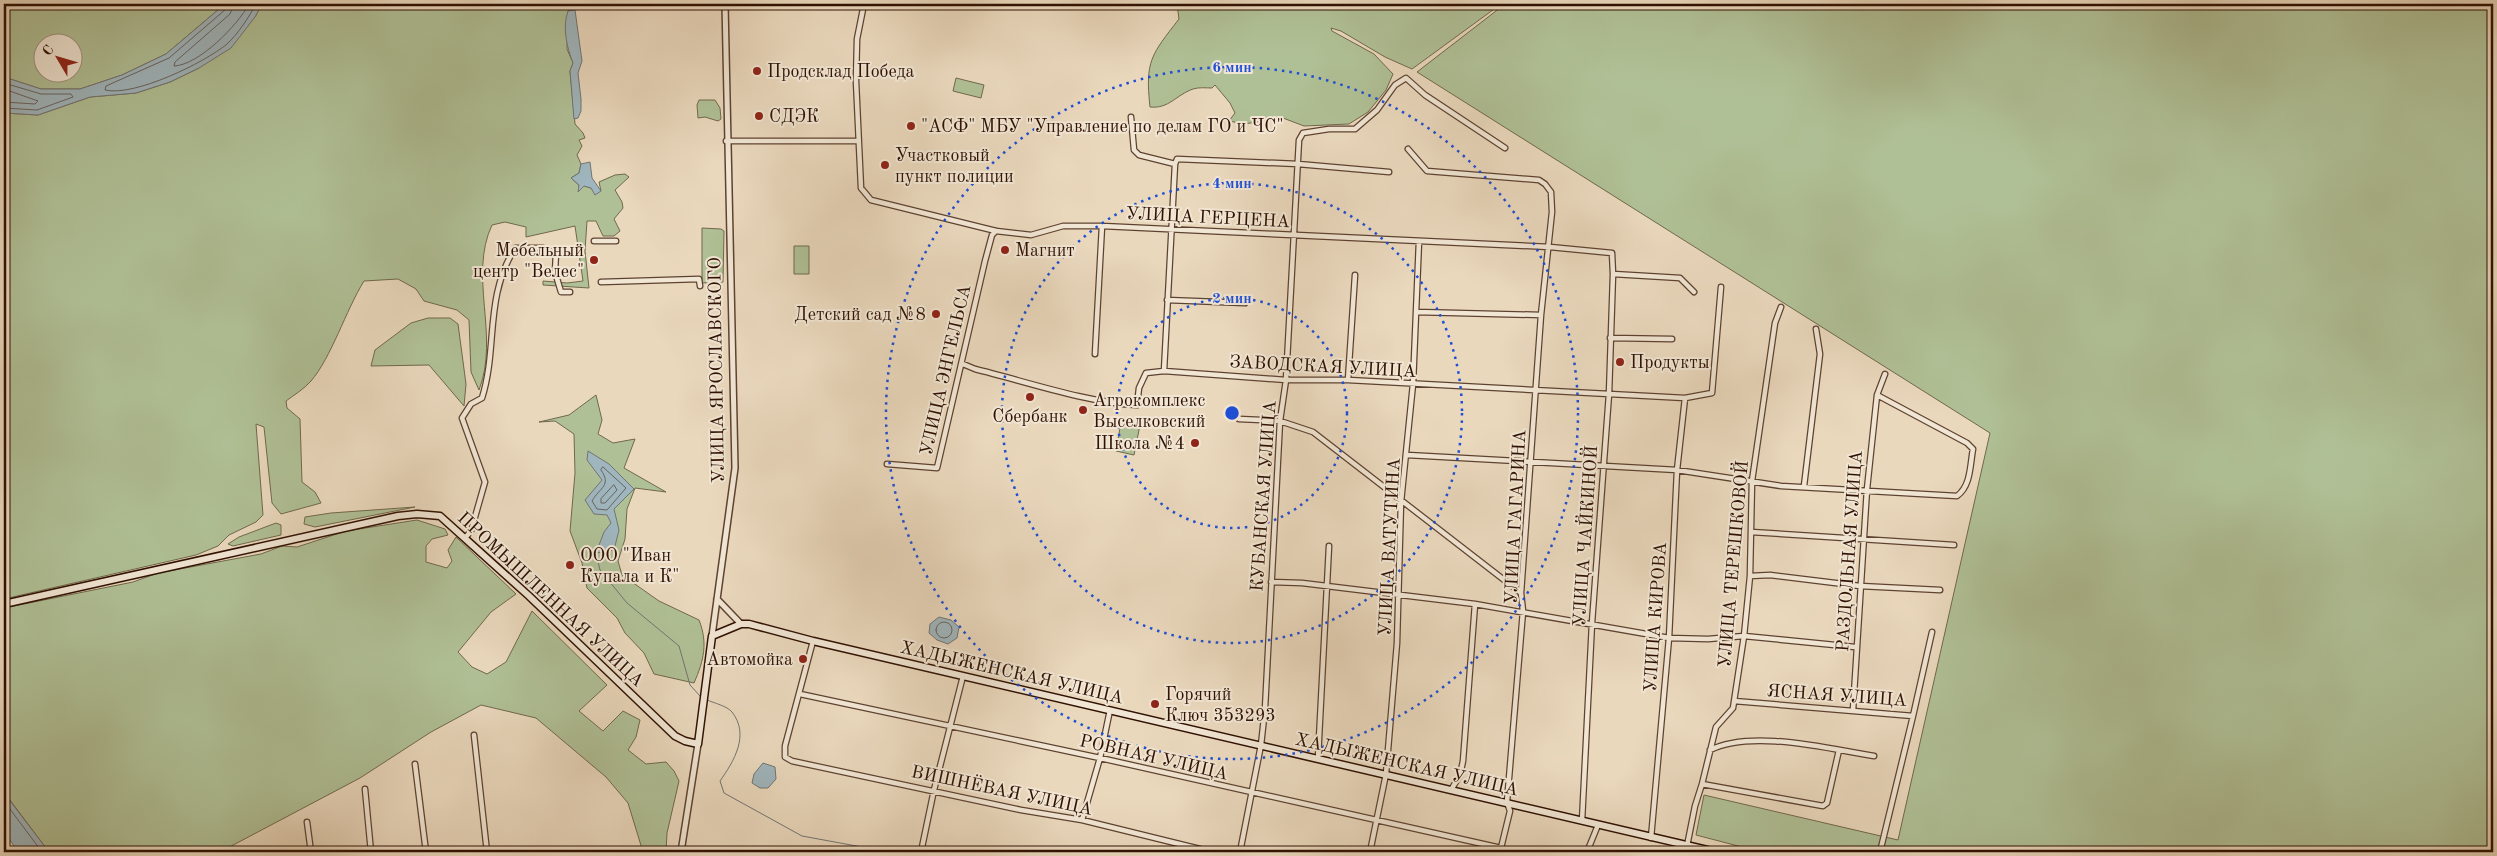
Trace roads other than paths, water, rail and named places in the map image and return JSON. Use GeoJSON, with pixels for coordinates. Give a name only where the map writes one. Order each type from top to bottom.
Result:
{"type":"FeatureCollection","features":[{"type":"Feature","properties":{"kind":"main road","name":"ПРОМЫШЛЕННАЯ УЛИЦА"},"geometry":{"type":"LineString","coordinates":[[4,604],[310,534],[417,514],[440,516],[675,736],[684,741],[698,744]]}},
{"type":"Feature","properties":{"kind":"main road","name":"ХАДЫЖЕНСКАЯ УЛИЦА"},"geometry":{"type":"LineString","coordinates":[[741,624],[762,627],[813,641],[1507,802],[1598,826],[1716,852]]}},
{"type":"Feature","properties":{"kind":"main road"},"geometry":{"type":"LineString","coordinates":[[712,636],[741,624]]}},
{"type":"Feature","properties":{"kind":"main road","name":"УЛИЦА ЯРОСЛАВСКОГО"},"geometry":{"type":"LineString","coordinates":[[698,744],[712,636]]}},
{"type":"Feature","properties":{"kind":"street","name":"УЛИЦА ЯРОСЛАВСКОГО"},"geometry":{"type":"LineString","coordinates":[[712,636],[735,468],[726,141],[725,4]]}},
{"type":"Feature","properties":{"kind":"street","name":"УЛИЦА ГЕРЦЕНА"},"geometry":{"type":"LineString","coordinates":[[864,4],[857,39],[858,141],[861,188],[872,200],[996,231],[1031,235],[1063,226],[1102,226],[1550,247],[1612,253]]}},
{"type":"Feature","properties":{"kind":"street","name":"КУБАНСКАЯ УЛИЦА"},"geometry":{"type":"LineString","coordinates":[[1240,852],[1261,745],[1265,709],[1280,421],[1286,380],[1299,140],[1303,133],[1329,129],[1355,129],[1377,110],[1395,85],[1406,78],[1426,95],[1506,148]]}},
{"type":"Feature","properties":{"kind":"street"},"geometry":{"type":"LineString","coordinates":[[1131,117],[1134,150],[1138,155],[1175,164]]}},
{"type":"Feature","properties":{"kind":"street"},"geometry":{"type":"LineString","coordinates":[[726,141],[858,141]]}},
{"type":"Feature","properties":{"kind":"street","name":"УЛИЦА ГАГАРИНА"},"geometry":{"type":"LineString","coordinates":[[1408,149],[1428,171],[1539,180],[1551,192],[1550,247],[1541,315],[1520,593],[1523,612],[1507,802],[1510,811],[1500,850]]}},
{"type":"Feature","properties":{"kind":"street"},"geometry":{"type":"LineString","coordinates":[[1164,371],[1175,164],[1177,159],[1298,164],[1389,172]]}},
{"type":"Feature","properties":{"kind":"street"},"geometry":{"type":"LineString","coordinates":[[1095,354],[1102,226]]}},
{"type":"Feature","properties":{"kind":"street","name":"УЛИЦА ЭНГЕЛЬСА"},"geometry":{"type":"LineString","coordinates":[[887,464],[936,468],[963,364],[983,270],[992,235],[996,231]]}},
{"type":"Feature","properties":{"kind":"street"},"geometry":{"type":"LineString","coordinates":[[594,241],[616,241]]}},
{"type":"Feature","properties":{"kind":"street","name":"УЛИЦА ВАТУТИНА"},"geometry":{"type":"LineString","coordinates":[[1370,852],[1386,774],[1397,643],[1402,502],[1413,384],[1420,241]]}},
{"type":"Feature","properties":{"kind":"street"},"geometry":{"type":"LineString","coordinates":[[465,538],[471,531],[485,482],[462,418],[471,404],[482,398],[486,386],[492,319],[497,291],[506,262],[515,248],[543,248],[556,254],[555,272],[561,292],[570,292]]}},
{"type":"Feature","properties":{"kind":"street","name":"УЛИЦА ЧАЙКИНОЙ"},"geometry":{"type":"LineString","coordinates":[[1582,821],[1592,623],[1609,394],[1612,253]]}},
{"type":"Feature","properties":{"kind":"street"},"geometry":{"type":"LineString","coordinates":[[1613,274],[1680,278],[1694,292]]}},
{"type":"Feature","properties":{"kind":"street"},"geometry":{"type":"LineString","coordinates":[[1348,380],[1356,276]]}},
{"type":"Feature","properties":{"kind":"street"},"geometry":{"type":"LineString","coordinates":[[601,282],[699,280],[700,286]]}},
{"type":"Feature","properties":{"kind":"street","name":"ЗАВОДСКАЯ УЛИЦА"},"geometry":{"type":"LineString","coordinates":[[963,364],[975,369],[1074,394],[1116,404],[1130,405],[1137,405],[1139,388],[1146,372],[1164,371],[1286,380],[1348,380],[1685,398],[1712,393],[1721,286]]}},
{"type":"Feature","properties":{"kind":"street"},"geometry":{"type":"LineString","coordinates":[[1167,300],[1245,303]]}},
{"type":"Feature","properties":{"kind":"street","name":"УЛИЦА ТЕРЕШКОВОЙ"},"geometry":{"type":"LineString","coordinates":[[1687,846],[1694,806],[1702,784],[1716,727],[1733,708],[1744,636],[1750,576],[1752,481],[1775,323],[1781,306]]}},
{"type":"Feature","properties":{"kind":"street"},"geometry":{"type":"LineString","coordinates":[[1416,312],[1541,315]]}},
{"type":"Feature","properties":{"kind":"street"},"geometry":{"type":"LineString","coordinates":[[1804,486],[1820,354],[1816,329]]}},
{"type":"Feature","properties":{"kind":"street"},"geometry":{"type":"LineString","coordinates":[[1610,338],[1672,339]]}},
{"type":"Feature","properties":{"kind":"street","name":"РАЗДОЛЬНАЯ УЛИЦА"},"geometry":{"type":"LineString","coordinates":[[1853,710],[1867,489],[1877,395],[1885,374]]}},
{"type":"Feature","properties":{"kind":"street"},"geometry":{"type":"LineString","coordinates":[[1407,455],[1677,470],[1781,486],[1867,489],[1957,496],[1965,487],[1973,449],[1967,443],[1877,395]]}},
{"type":"Feature","properties":{"kind":"street","name":"УЛИЦА КИРОВА"},"geometry":{"type":"LineString","coordinates":[[1651,838],[1668,638],[1677,470],[1685,398]]}},
{"type":"Feature","properties":{"kind":"street"},"geometry":{"type":"LineString","coordinates":[[1239,419],[1280,421],[1313,432],[1520,593]]}},
{"type":"Feature","properties":{"kind":"street"},"geometry":{"type":"LineString","coordinates":[[1751,532],[1954,545]]}},
{"type":"Feature","properties":{"kind":"street"},"geometry":{"type":"LineString","coordinates":[[1318,758],[1329,546]]}},
{"type":"Feature","properties":{"kind":"street"},"geometry":{"type":"LineString","coordinates":[[1750,576],[1770,575],[1860,586],[1940,590]]}},
{"type":"Feature","properties":{"kind":"street"},"geometry":{"type":"LineString","coordinates":[[1271,582],[1328,586],[1475,604],[1592,623],[1668,638],[1708,639],[1744,636],[1856,647]]}},
{"type":"Feature","properties":{"kind":"street"},"geometry":{"type":"LineString","coordinates":[[717,599],[741,624]]}},
{"type":"Feature","properties":{"kind":"street"},"geometry":{"type":"LineString","coordinates":[[1451,790],[1460,775],[1463,761],[1475,604]]}},
{"type":"Feature","properties":{"kind":"street","name":"ЯСНАЯ УЛИЦА"},"geometry":{"type":"LineString","coordinates":[[1734,701],[1913,716],[1932,632]]}},
{"type":"Feature","properties":{"kind":"street"},"geometry":{"type":"LineString","coordinates":[[800,694],[813,641]]}},
{"type":"Feature","properties":{"kind":"street"},"geometry":{"type":"LineString","coordinates":[[921,852],[934,790],[963,676]]}},
{"type":"Feature","properties":{"kind":"street","name":"РОВНАЯ УЛИЦА"},"geometry":{"type":"LineString","coordinates":[[800,694],[1100,758],[1500,850]]}},
{"type":"Feature","properties":{"kind":"street","name":"ВИШНЁВАЯ УЛИЦА"},"geometry":{"type":"LineString","coordinates":[[800,694],[785,746],[785,757],[792,760],[1021,810],[1082,820],[1212,852]]}},
{"type":"Feature","properties":{"kind":"street"},"geometry":{"type":"LineString","coordinates":[[1082,820],[1100,758],[1110,710]]}},
{"type":"Feature","properties":{"kind":"street"},"geometry":{"type":"LineString","coordinates":[[1880,852],[1913,716]]}},
{"type":"Feature","properties":{"kind":"street"},"geometry":{"type":"LineString","coordinates":[[474,735],[487,852]]}},
{"type":"Feature","properties":{"kind":"street"},"geometry":{"type":"LineString","coordinates":[[1710,750],[1718,746],[1749,740],[1839,750],[1874,756]]}},
{"type":"Feature","properties":{"kind":"street","name":"УЛИЦА ЯРОСЛАВСКОГО"},"geometry":{"type":"LineString","coordinates":[[682,852],[698,744]]}},
{"type":"Feature","properties":{"kind":"street"},"geometry":{"type":"LineString","coordinates":[[1702,784],[1823,806],[1827,803],[1839,750]]}},
{"type":"Feature","properties":{"kind":"street"},"geometry":{"type":"LineString","coordinates":[[415,764],[426,852]]}},
{"type":"Feature","properties":{"kind":"street"},"geometry":{"type":"LineString","coordinates":[[365,789],[371,852]]}},
{"type":"Feature","properties":{"kind":"street"},"geometry":{"type":"LineString","coordinates":[[307,822],[311,852]]}},
{"type":"Feature","properties":{"kind":"street"},"geometry":{"type":"LineString","coordinates":[[1588,852],[1598,826]]}},
{"type":"Feature","properties":{"kind":"water"},"geometry":{"type":"Polygon","coordinates":[[[225,4],[262,4],[255,17],[231,48],[199,68],[170,82],[136,93],[90,97],[38,115],[4,113],[4,77],[41,89],[80,89],[122,75],[166,54],[225,4]]]}},
{"type":"Feature","properties":{"kind":"water"},"geometry":{"type":"Polygon","coordinates":[[[575,10],[582,61],[578,73],[581,111],[578,118],[574,119],[570,71],[573,63],[567,44],[565,24],[568,11],[575,10]]]}},
{"type":"Feature","properties":{"kind":"water"},"geometry":{"type":"Polygon","coordinates":[[[590,162],[592,178],[601,191],[595,195],[591,188],[584,186],[578,192],[579,185],[571,178],[579,173],[581,164],[590,162]]]}},
{"type":"Feature","properties":{"kind":"water"},"geometry":{"type":"Polygon","coordinates":[[[588,451],[609,464],[634,489],[614,509],[619,530],[614,550],[596,553],[604,532],[611,523],[607,515],[594,514],[585,500],[602,480],[587,460],[588,451]]]}},
{"type":"Feature","properties":{"kind":"water"},"geometry":{"type":"Polygon","coordinates":[[[939,617],[951,620],[959,627],[957,638],[948,644],[937,640],[929,633],[930,624],[939,617]]]}},
{"type":"Feature","properties":{"kind":"water"},"geometry":{"type":"Polygon","coordinates":[[[763,763],[775,767],[776,779],[768,788],[760,788],[752,783],[754,774],[763,763]]]}},
{"type":"Feature","properties":{"kind":"water"},"geometry":{"type":"Polygon","coordinates":[[[4,793],[49,852],[18,852],[4,831],[4,793]]]}},
{"type":"Feature","properties":{"kind":"waterway"},"geometry":{"type":"LineString","coordinates":[[596,553],[600,570],[627,603],[679,646],[690,685],[701,697]]}},
{"type":"Feature","properties":{"kind":"waterway"},"geometry":{"type":"LineString","coordinates":[[707,700],[730,710],[740,730],[740,739],[735,756],[720,781],[724,793],[802,836],[862,847],[873,852]]}},
{"type":"Feature","properties":{"kind":"place","name":"Продсклад Победа"},"geometry":{"type":"Point","coordinates":[757,71]}},
{"type":"Feature","properties":{"kind":"place","name":"СДЭК"},"geometry":{"type":"Point","coordinates":[759,116]}},
{"type":"Feature","properties":{"kind":"place","name":"\"АСФ\" МБУ \"Управление по делам ГО и ЧС\""},"geometry":{"type":"Point","coordinates":[911,126]}},
{"type":"Feature","properties":{"kind":"place","name":"Участковый пункт полиции"},"geometry":{"type":"Point","coordinates":[885,165]}},
{"type":"Feature","properties":{"kind":"place","name":"Магнит"},"geometry":{"type":"Point","coordinates":[1005,250]}},
{"type":"Feature","properties":{"kind":"place","name":"Мебельный центр \"Велес\""},"geometry":{"type":"Point","coordinates":[594,260]}},
{"type":"Feature","properties":{"kind":"place","name":"Детский сад №8"},"geometry":{"type":"Point","coordinates":[936,314]}},
{"type":"Feature","properties":{"kind":"place","name":"Продукты"},"geometry":{"type":"Point","coordinates":[1620,362]}},
{"type":"Feature","properties":{"kind":"place","name":"Сбербанк"},"geometry":{"type":"Point","coordinates":[1030,397]}},
{"type":"Feature","properties":{"kind":"place","name":"Агрокомплекс Выселковский"},"geometry":{"type":"Point","coordinates":[1083,410]}},
{"type":"Feature","properties":{"kind":"place","name":"Школа №4"},"geometry":{"type":"Point","coordinates":[1195,443]}},
{"type":"Feature","properties":{"kind":"place","name":"ООО \"Иван Купала и К\""},"geometry":{"type":"Point","coordinates":[570,565]}},
{"type":"Feature","properties":{"kind":"place","name":"Автомойка"},"geometry":{"type":"Point","coordinates":[803,659]}},
{"type":"Feature","properties":{"kind":"place","name":"Горячий Ключ 353293"},"geometry":{"type":"Point","coordinates":[1155,704]}}]}
